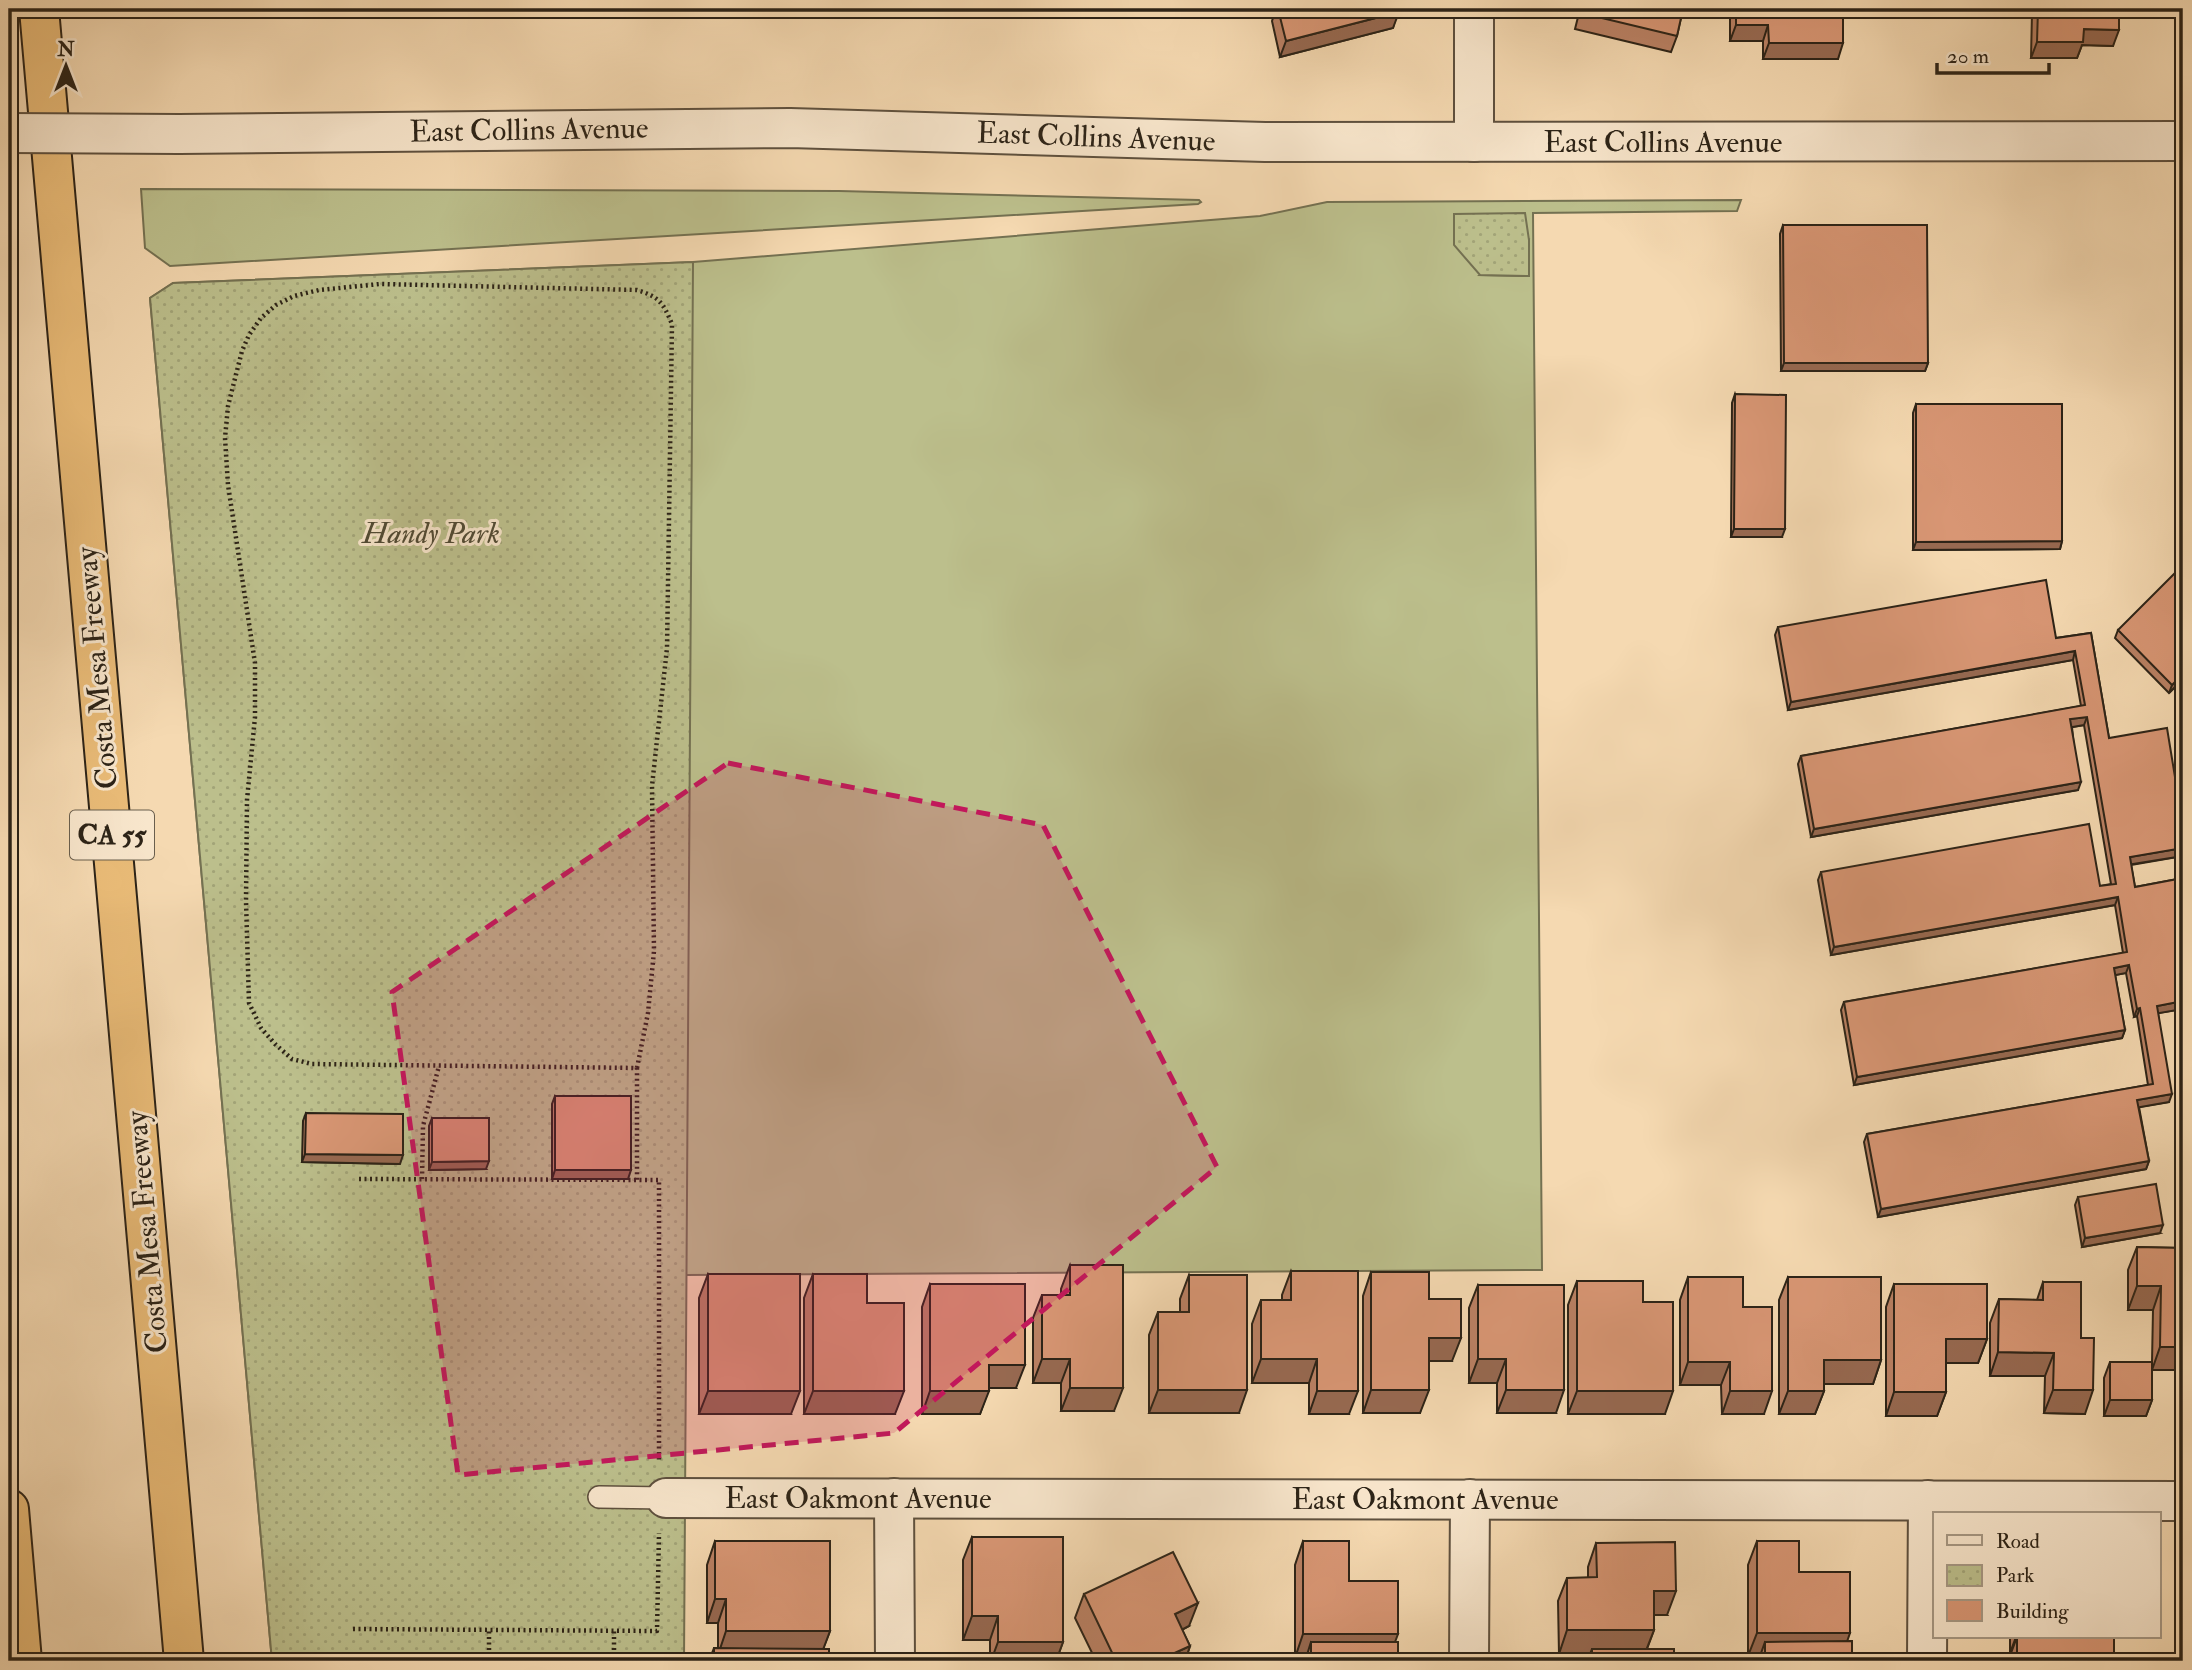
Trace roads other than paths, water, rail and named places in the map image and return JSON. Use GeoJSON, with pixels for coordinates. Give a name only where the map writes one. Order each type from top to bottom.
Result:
{"type":"FeatureCollection","features":[{"type":"Feature","properties":{"kind":"highway","name":"Costa Mesa Freeway"},"geometry":{"type":"LineString","coordinates":[[39,9],[184,1661]]}},
{"type":"Feature","properties":{"kind":"highway"},"geometry":{"type":"LineString","coordinates":[[9,1509],[22,1661]]}},
{"type":"Feature","properties":{"kind":"street"},"geometry":{"type":"LineString","coordinates":[[1474,9],[1474,142]]}},
{"type":"Feature","properties":{"kind":"street","name":"East Collins Avenue"},"geometry":{"type":"LineString","coordinates":[[9,134],[790,128],[1265,142],[2183,141]]}},
{"type":"Feature","properties":{"kind":"street","name":"East Oakmont Avenue"},"geometry":{"type":"LineString","coordinates":[[662,1498],[2183,1501]]}},
{"type":"Feature","properties":{"kind":"street"},"geometry":{"type":"LineString","coordinates":[[894,1498],[895,1661]]}},
{"type":"Feature","properties":{"kind":"street"},"geometry":{"type":"LineString","coordinates":[[1469,1661],[1470,1499]]}},
{"type":"Feature","properties":{"kind":"street"},"geometry":{"type":"LineString","coordinates":[[1927,1661],[1928,1500]]}},
{"type":"Feature","properties":{"kind":"lane"},"geometry":{"type":"LineString","coordinates":[[599,1497],[662,1498]]}},
{"type":"Feature","properties":{"kind":"park label","name":"Handy Park"},"geometry":{"type":"Point","coordinates":[431,533]}}]}
